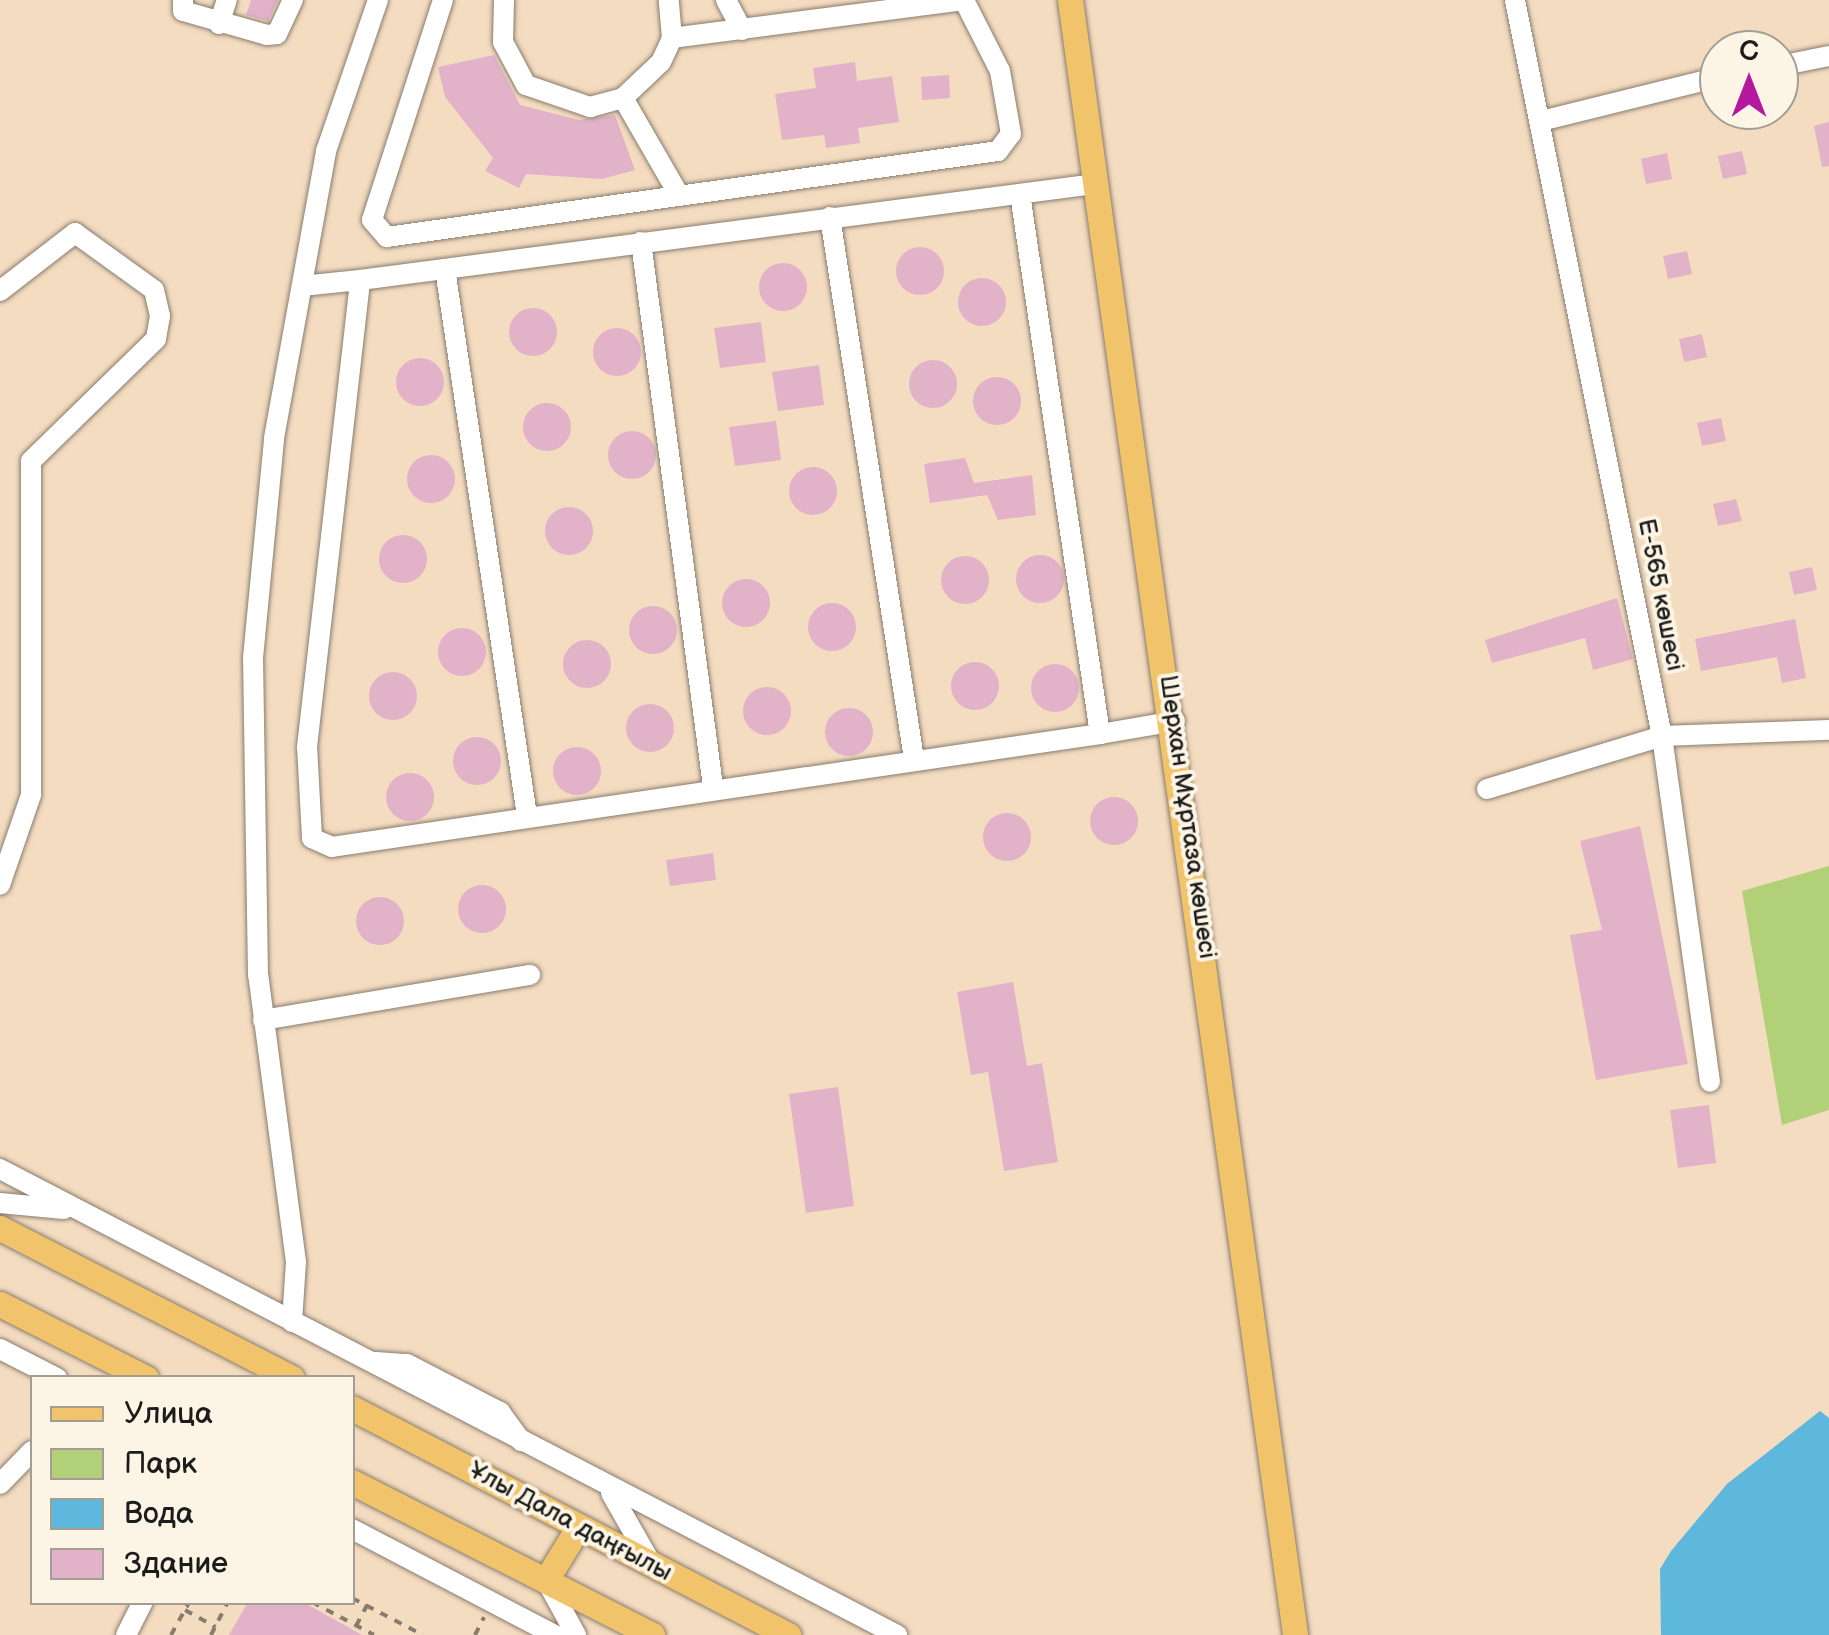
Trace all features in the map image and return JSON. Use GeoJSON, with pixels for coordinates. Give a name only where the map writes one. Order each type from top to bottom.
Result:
{"type":"FeatureCollection","features":[{"type":"Feature","properties":{"kind":"main road","name":"Шерхан Мұртаза көшесі"},"geometry":{"type":"LineString","coordinates":[[1070,0],[1175,721],[1295,1635]]}},
{"type":"Feature","properties":{"kind":"main road"},"geometry":{"type":"LineString","coordinates":[[0,1228],[286,1375]]}},
{"type":"Feature","properties":{"kind":"main road"},"geometry":{"type":"LineString","coordinates":[[0,1304],[140,1375]]}},
{"type":"Feature","properties":{"kind":"main road","name":"Ұлы Дала даңғылы"},"geometry":{"type":"LineString","coordinates":[[355,1410],[788,1635]]}},
{"type":"Feature","properties":{"kind":"main road"},"geometry":{"type":"LineString","coordinates":[[355,1484],[652,1635]]}},
{"type":"Feature","properties":{"kind":"main road"},"geometry":{"type":"LineString","coordinates":[[546,1580],[579,1526]]}},
{"type":"Feature","properties":{"kind":"street"},"geometry":{"type":"LineString","coordinates":[[182,0],[183,11],[218,24],[277,34],[293,0]]}},
{"type":"Feature","properties":{"kind":"street"},"geometry":{"type":"LineString","coordinates":[[218,24],[226,0]]}},
{"type":"Feature","properties":{"kind":"street"},"geometry":{"type":"LineString","coordinates":[[292,1322],[296,1262],[263,1020],[253,658],[274,438],[326,151],[378,0]]}},
{"type":"Feature","properties":{"kind":"street"},"geometry":{"type":"LineString","coordinates":[[443,0],[372,220],[386,236],[998,150],[1012,134],[1000,71],[964,0],[672,38]]}},
{"type":"Feature","properties":{"kind":"street"},"geometry":{"type":"LineString","coordinates":[[504,0],[503,42],[526,85],[566,106],[623,98],[643,85],[672,38],[668,0]]}},
{"type":"Feature","properties":{"kind":"street"},"geometry":{"type":"LineString","coordinates":[[726,0],[742,30]]}},
{"type":"Feature","properties":{"kind":"street"},"geometry":{"type":"LineString","coordinates":[[859,0],[881,12]]}},
{"type":"Feature","properties":{"kind":"street","name":"Е-565 көшесі"},"geometry":{"type":"LineString","coordinates":[[1515,0],[1662,736],[1710,1082]]}},
{"type":"Feature","properties":{"kind":"street"},"geometry":{"type":"LineString","coordinates":[[1799,62],[1829,56]]}},
{"type":"Feature","properties":{"kind":"street"},"geometry":{"type":"LineString","coordinates":[[1542,121],[1699,83]]}},
{"type":"Feature","properties":{"kind":"street"},"geometry":{"type":"LineString","coordinates":[[623,98],[679,196]]}},
{"type":"Feature","properties":{"kind":"street"},"geometry":{"type":"LineString","coordinates":[[302,286],[1094,184]]}},
{"type":"Feature","properties":{"kind":"street"},"geometry":{"type":"LineString","coordinates":[[1020,194],[1100,734]]}},
{"type":"Feature","properties":{"kind":"street"},"geometry":{"type":"LineString","coordinates":[[830,217],[914,758]]}},
{"type":"Feature","properties":{"kind":"street"},"geometry":{"type":"LineString","coordinates":[[0,291],[75,233],[96,239],[154,290],[160,316],[156,338],[31,460],[31,795],[0,885]]}},
{"type":"Feature","properties":{"kind":"street"},"geometry":{"type":"LineString","coordinates":[[641,242],[713,786]]}},
{"type":"Feature","properties":{"kind":"street"},"geometry":{"type":"LineString","coordinates":[[444,269],[527,816]]}},
{"type":"Feature","properties":{"kind":"street"},"geometry":{"type":"LineString","coordinates":[[360,280],[307,747],[312,838],[332,848],[713,786],[1175,721]]}},
{"type":"Feature","properties":{"kind":"street"},"geometry":{"type":"LineString","coordinates":[[1488,789],[1662,736],[1829,730]]}},
{"type":"Feature","properties":{"kind":"street"},"geometry":{"type":"LineString","coordinates":[[263,1020],[530,974]]}},
{"type":"Feature","properties":{"kind":"street"},"geometry":{"type":"LineString","coordinates":[[0,1169],[71,1210],[610,1491],[898,1635]]}},
{"type":"Feature","properties":{"kind":"street"},"geometry":{"type":"LineString","coordinates":[[0,1203],[71,1210]]}},
{"type":"Feature","properties":{"kind":"street"},"geometry":{"type":"LineString","coordinates":[[0,1348],[51,1375]]}},
{"type":"Feature","properties":{"kind":"street"},"geometry":{"type":"LineString","coordinates":[[0,1484],[30,1453]]}},
{"type":"Feature","properties":{"kind":"street"},"geometry":{"type":"LineString","coordinates":[[610,1491],[652,1565]]}},
{"type":"Feature","properties":{"kind":"street"},"geometry":{"type":"LineString","coordinates":[[355,1531],[555,1635]]}},
{"type":"Feature","properties":{"kind":"street"},"geometry":{"type":"LineString","coordinates":[[546,1580],[576,1635]]}},
{"type":"Feature","properties":{"kind":"street"},"geometry":{"type":"LineString","coordinates":[[126,1635],[141,1605]]}},
{"type":"Feature","properties":{"kind":"path"},"geometry":{"type":"LineString","coordinates":[[355,1600],[423,1635]]}},
{"type":"Feature","properties":{"kind":"path"},"geometry":{"type":"LineString","coordinates":[[171,1635],[188,1605]]}},
{"type":"Feature","properties":{"kind":"path"},"geometry":{"type":"LineString","coordinates":[[212,1635],[226,1605]]}},
{"type":"Feature","properties":{"kind":"path"},"geometry":{"type":"LineString","coordinates":[[318,1605],[374,1635]]}},
{"type":"Feature","properties":{"kind":"path"},"geometry":{"type":"LineString","coordinates":[[356,1626],[366,1605]]}},
{"type":"Feature","properties":{"kind":"path"},"geometry":{"type":"LineString","coordinates":[[185,1610],[216,1626]]}},
{"type":"Feature","properties":{"kind":"green space"},"geometry":{"type":"Polygon","coordinates":[[[1829,866],[1829,1110],[1782,1125],[1742,891],[1829,866]]]}},
{"type":"Feature","properties":{"kind":"water"},"geometry":{"type":"Polygon","coordinates":[[[1820,1411],[1829,1418],[1829,1635],[1661,1635],[1660,1569],[1671,1551],[1727,1484],[1820,1411]]]}},
{"type":"Feature","properties":{"kind":"building"},"geometry":{"type":"Polygon","coordinates":[[[251,0],[278,0],[268,21],[246,15],[251,0]]]}},
{"type":"Feature","properties":{"kind":"building"},"geometry":{"type":"Polygon","coordinates":[[[494,55],[520,105],[579,120],[615,115],[635,170],[602,179],[526,174],[519,188],[485,171],[493,158],[445,97],[438,67],[494,55]]]}},
{"type":"Feature","properties":{"kind":"building"},"geometry":{"type":"Polygon","coordinates":[[[855,62],[857,81],[892,76],[899,122],[858,128],[860,143],[826,148],[824,135],[782,140],[775,94],[816,88],[813,68],[855,62]]]}},
{"type":"Feature","properties":{"kind":"building"},"geometry":{"type":"Polygon","coordinates":[[[949,75],[950,98],[922,100],[921,77],[949,75]]]}},
{"type":"Feature","properties":{"kind":"building"},"geometry":{"type":"Polygon","coordinates":[[[1829,122],[1829,166],[1822,167],[1814,126],[1829,122]]]}},
{"type":"Feature","properties":{"kind":"building"},"geometry":{"type":"Polygon","coordinates":[[[1742,151],[1747,174],[1723,179],[1718,156],[1742,151]]]}},
{"type":"Feature","properties":{"kind":"building"},"geometry":{"type":"Polygon","coordinates":[[[1667,153],[1672,179],[1646,184],[1641,159],[1667,153]]]}},
{"type":"Feature","properties":{"kind":"building"},"geometry":{"type":"Polygon","coordinates":[[[920,247],[937,254],[944,271],[937,288],[920,295],[903,288],[896,271],[903,254],[920,247]]]}},
{"type":"Feature","properties":{"kind":"building"},"geometry":{"type":"Polygon","coordinates":[[[1687,251],[1692,274],[1668,279],[1663,256],[1687,251]]]}},
{"type":"Feature","properties":{"kind":"building"},"geometry":{"type":"Polygon","coordinates":[[[783,263],[800,270],[807,287],[800,304],[783,311],[766,304],[759,287],[766,270],[783,263]]]}},
{"type":"Feature","properties":{"kind":"building"},"geometry":{"type":"Polygon","coordinates":[[[982,278],[999,285],[1006,302],[999,319],[982,326],[965,319],[958,302],[965,285],[982,278]]]}},
{"type":"Feature","properties":{"kind":"building"},"geometry":{"type":"Polygon","coordinates":[[[533,308],[550,315],[557,332],[550,349],[533,356],[516,349],[509,332],[516,315],[533,308]]]}},
{"type":"Feature","properties":{"kind":"building"},"geometry":{"type":"Polygon","coordinates":[[[761,322],[766,362],[720,368],[714,328],[761,322]]]}},
{"type":"Feature","properties":{"kind":"building"},"geometry":{"type":"Polygon","coordinates":[[[617,328],[634,335],[641,352],[634,369],[617,376],[600,369],[593,352],[600,335],[617,328]]]}},
{"type":"Feature","properties":{"kind":"building"},"geometry":{"type":"Polygon","coordinates":[[[1702,334],[1707,357],[1684,362],[1679,339],[1702,334]]]}},
{"type":"Feature","properties":{"kind":"building"},"geometry":{"type":"Polygon","coordinates":[[[420,358],[437,365],[444,382],[437,399],[420,406],[403,399],[396,382],[403,365],[420,358]]]}},
{"type":"Feature","properties":{"kind":"building"},"geometry":{"type":"Polygon","coordinates":[[[933,360],[950,367],[957,384],[950,401],[933,408],[916,401],[909,384],[916,367],[933,360]]]}},
{"type":"Feature","properties":{"kind":"building"},"geometry":{"type":"Polygon","coordinates":[[[819,365],[824,405],[778,411],[772,372],[819,365]]]}},
{"type":"Feature","properties":{"kind":"building"},"geometry":{"type":"Polygon","coordinates":[[[997,377],[1014,384],[1021,401],[1014,418],[997,425],[980,418],[973,401],[980,384],[997,377]]]}},
{"type":"Feature","properties":{"kind":"building"},"geometry":{"type":"Polygon","coordinates":[[[547,403],[564,410],[571,427],[564,444],[547,451],[530,444],[523,427],[530,410],[547,403]]]}},
{"type":"Feature","properties":{"kind":"building"},"geometry":{"type":"Polygon","coordinates":[[[1721,418],[1726,441],[1702,446],[1697,423],[1721,418]]]}},
{"type":"Feature","properties":{"kind":"building"},"geometry":{"type":"Polygon","coordinates":[[[776,421],[781,460],[735,466],[729,427],[776,421]]]}},
{"type":"Feature","properties":{"kind":"building"},"geometry":{"type":"Polygon","coordinates":[[[632,431],[649,438],[656,455],[649,472],[632,479],[615,472],[608,455],[615,438],[632,431]]]}},
{"type":"Feature","properties":{"kind":"building"},"geometry":{"type":"Polygon","coordinates":[[[431,455],[448,462],[455,479],[448,496],[431,503],[414,496],[407,479],[414,462],[431,455]]]}},
{"type":"Feature","properties":{"kind":"building"},"geometry":{"type":"Polygon","coordinates":[[[965,458],[974,483],[1032,475],[1036,515],[998,520],[987,495],[930,503],[924,464],[965,458]]]}},
{"type":"Feature","properties":{"kind":"building"},"geometry":{"type":"Polygon","coordinates":[[[813,467],[830,474],[837,491],[830,508],[813,515],[796,508],[789,491],[796,474],[813,467]]]}},
{"type":"Feature","properties":{"kind":"building"},"geometry":{"type":"Polygon","coordinates":[[[1736,499],[1742,521],[1718,526],[1713,504],[1736,499]]]}},
{"type":"Feature","properties":{"kind":"building"},"geometry":{"type":"Polygon","coordinates":[[[569,507],[586,514],[593,531],[586,548],[569,555],[552,548],[545,531],[552,514],[569,507]]]}},
{"type":"Feature","properties":{"kind":"building"},"geometry":{"type":"Polygon","coordinates":[[[403,535],[420,542],[427,559],[420,576],[403,583],[386,576],[379,559],[386,542],[403,535]]]}},
{"type":"Feature","properties":{"kind":"building"},"geometry":{"type":"Polygon","coordinates":[[[1040,555],[1057,562],[1064,579],[1057,596],[1040,603],[1023,596],[1016,579],[1023,562],[1040,555]]]}},
{"type":"Feature","properties":{"kind":"building"},"geometry":{"type":"Polygon","coordinates":[[[965,556],[982,563],[989,580],[982,597],[965,604],[948,597],[941,580],[948,563],[965,556]]]}},
{"type":"Feature","properties":{"kind":"building"},"geometry":{"type":"Polygon","coordinates":[[[1812,567],[1817,590],[1794,595],[1789,572],[1812,567]]]}},
{"type":"Feature","properties":{"kind":"building"},"geometry":{"type":"Polygon","coordinates":[[[746,579],[763,586],[770,603],[763,620],[746,627],[729,620],[722,603],[729,586],[746,579]]]}},
{"type":"Feature","properties":{"kind":"building"},"geometry":{"type":"Polygon","coordinates":[[[1617,598],[1633,659],[1593,670],[1585,638],[1492,663],[1485,640],[1617,598]]]}},
{"type":"Feature","properties":{"kind":"building"},"geometry":{"type":"Polygon","coordinates":[[[832,603],[849,610],[856,627],[849,644],[832,651],[815,644],[808,627],[815,610],[832,603]]]}},
{"type":"Feature","properties":{"kind":"building"},"geometry":{"type":"Polygon","coordinates":[[[653,606],[670,613],[677,630],[670,647],[653,654],[636,647],[629,630],[636,613],[653,606]]]}},
{"type":"Feature","properties":{"kind":"building"},"geometry":{"type":"Polygon","coordinates":[[[1795,619],[1806,678],[1782,683],[1777,657],[1701,671],[1695,639],[1795,619]]]}},
{"type":"Feature","properties":{"kind":"building"},"geometry":{"type":"Polygon","coordinates":[[[462,628],[479,635],[486,652],[479,669],[462,676],[445,669],[438,652],[445,635],[462,628]]]}},
{"type":"Feature","properties":{"kind":"building"},"geometry":{"type":"Polygon","coordinates":[[[587,640],[604,647],[611,664],[604,681],[587,688],[570,681],[563,664],[570,647],[587,640]]]}},
{"type":"Feature","properties":{"kind":"building"},"geometry":{"type":"Polygon","coordinates":[[[975,662],[992,669],[999,686],[992,703],[975,710],[958,703],[951,686],[958,669],[975,662]]]}},
{"type":"Feature","properties":{"kind":"building"},"geometry":{"type":"Polygon","coordinates":[[[1055,664],[1072,671],[1079,688],[1072,705],[1055,712],[1038,705],[1031,688],[1038,671],[1055,664]]]}},
{"type":"Feature","properties":{"kind":"building"},"geometry":{"type":"Polygon","coordinates":[[[393,672],[410,679],[417,696],[410,713],[393,720],[376,713],[369,696],[376,679],[393,672]]]}},
{"type":"Feature","properties":{"kind":"building"},"geometry":{"type":"Polygon","coordinates":[[[767,687],[784,694],[791,711],[784,728],[767,735],[750,728],[743,711],[750,694],[767,687]]]}},
{"type":"Feature","properties":{"kind":"building"},"geometry":{"type":"Polygon","coordinates":[[[650,704],[667,711],[674,728],[667,745],[650,752],[633,745],[626,728],[633,711],[650,704]]]}},
{"type":"Feature","properties":{"kind":"building"},"geometry":{"type":"Polygon","coordinates":[[[849,708],[866,715],[873,732],[866,749],[849,756],[832,749],[825,732],[832,715],[849,708]]]}},
{"type":"Feature","properties":{"kind":"building"},"geometry":{"type":"Polygon","coordinates":[[[477,737],[494,744],[501,761],[494,778],[477,785],[460,778],[453,761],[460,744],[477,737]]]}},
{"type":"Feature","properties":{"kind":"building"},"geometry":{"type":"Polygon","coordinates":[[[577,747],[594,754],[601,771],[594,788],[577,795],[560,788],[553,771],[560,754],[577,747]]]}},
{"type":"Feature","properties":{"kind":"building"},"geometry":{"type":"Polygon","coordinates":[[[410,773],[427,780],[434,797],[427,814],[410,821],[393,814],[386,797],[393,780],[410,773]]]}},
{"type":"Feature","properties":{"kind":"building"},"geometry":{"type":"Polygon","coordinates":[[[1114,797],[1131,804],[1138,821],[1131,838],[1114,845],[1097,838],[1090,821],[1097,804],[1114,797]]]}},
{"type":"Feature","properties":{"kind":"building"},"geometry":{"type":"Polygon","coordinates":[[[1007,813],[1024,820],[1031,837],[1024,854],[1007,861],[990,854],[983,837],[990,820],[1007,813]]]}},
{"type":"Feature","properties":{"kind":"building"},"geometry":{"type":"Polygon","coordinates":[[[1640,826],[1688,1064],[1596,1080],[1570,935],[1602,930],[1580,841],[1640,826]]]}},
{"type":"Feature","properties":{"kind":"building"},"geometry":{"type":"Polygon","coordinates":[[[713,853],[716,880],[670,886],[666,860],[713,853]]]}},
{"type":"Feature","properties":{"kind":"building"},"geometry":{"type":"Polygon","coordinates":[[[482,885],[499,892],[506,909],[499,926],[482,933],[465,926],[458,909],[465,892],[482,885]]]}},
{"type":"Feature","properties":{"kind":"building"},"geometry":{"type":"Polygon","coordinates":[[[380,897],[397,904],[404,921],[397,938],[380,945],[363,938],[356,921],[363,904],[380,897]]]}},
{"type":"Feature","properties":{"kind":"building"},"geometry":{"type":"Polygon","coordinates":[[[1013,982],[1027,1066],[1042,1063],[1058,1162],[1004,1171],[988,1072],[971,1075],[957,992],[1013,982]]]}},
{"type":"Feature","properties":{"kind":"building"},"geometry":{"type":"Polygon","coordinates":[[[838,1087],[854,1206],[806,1213],[789,1094],[838,1087]]]}},
{"type":"Feature","properties":{"kind":"building"},"geometry":{"type":"Polygon","coordinates":[[[1709,1105],[1716,1163],[1678,1168],[1670,1110],[1709,1105]]]}},
{"type":"Feature","properties":{"kind":"building"},"geometry":{"type":"Polygon","coordinates":[[[246,1605],[308,1605],[362,1635],[229,1635],[246,1605]]]}}]}
